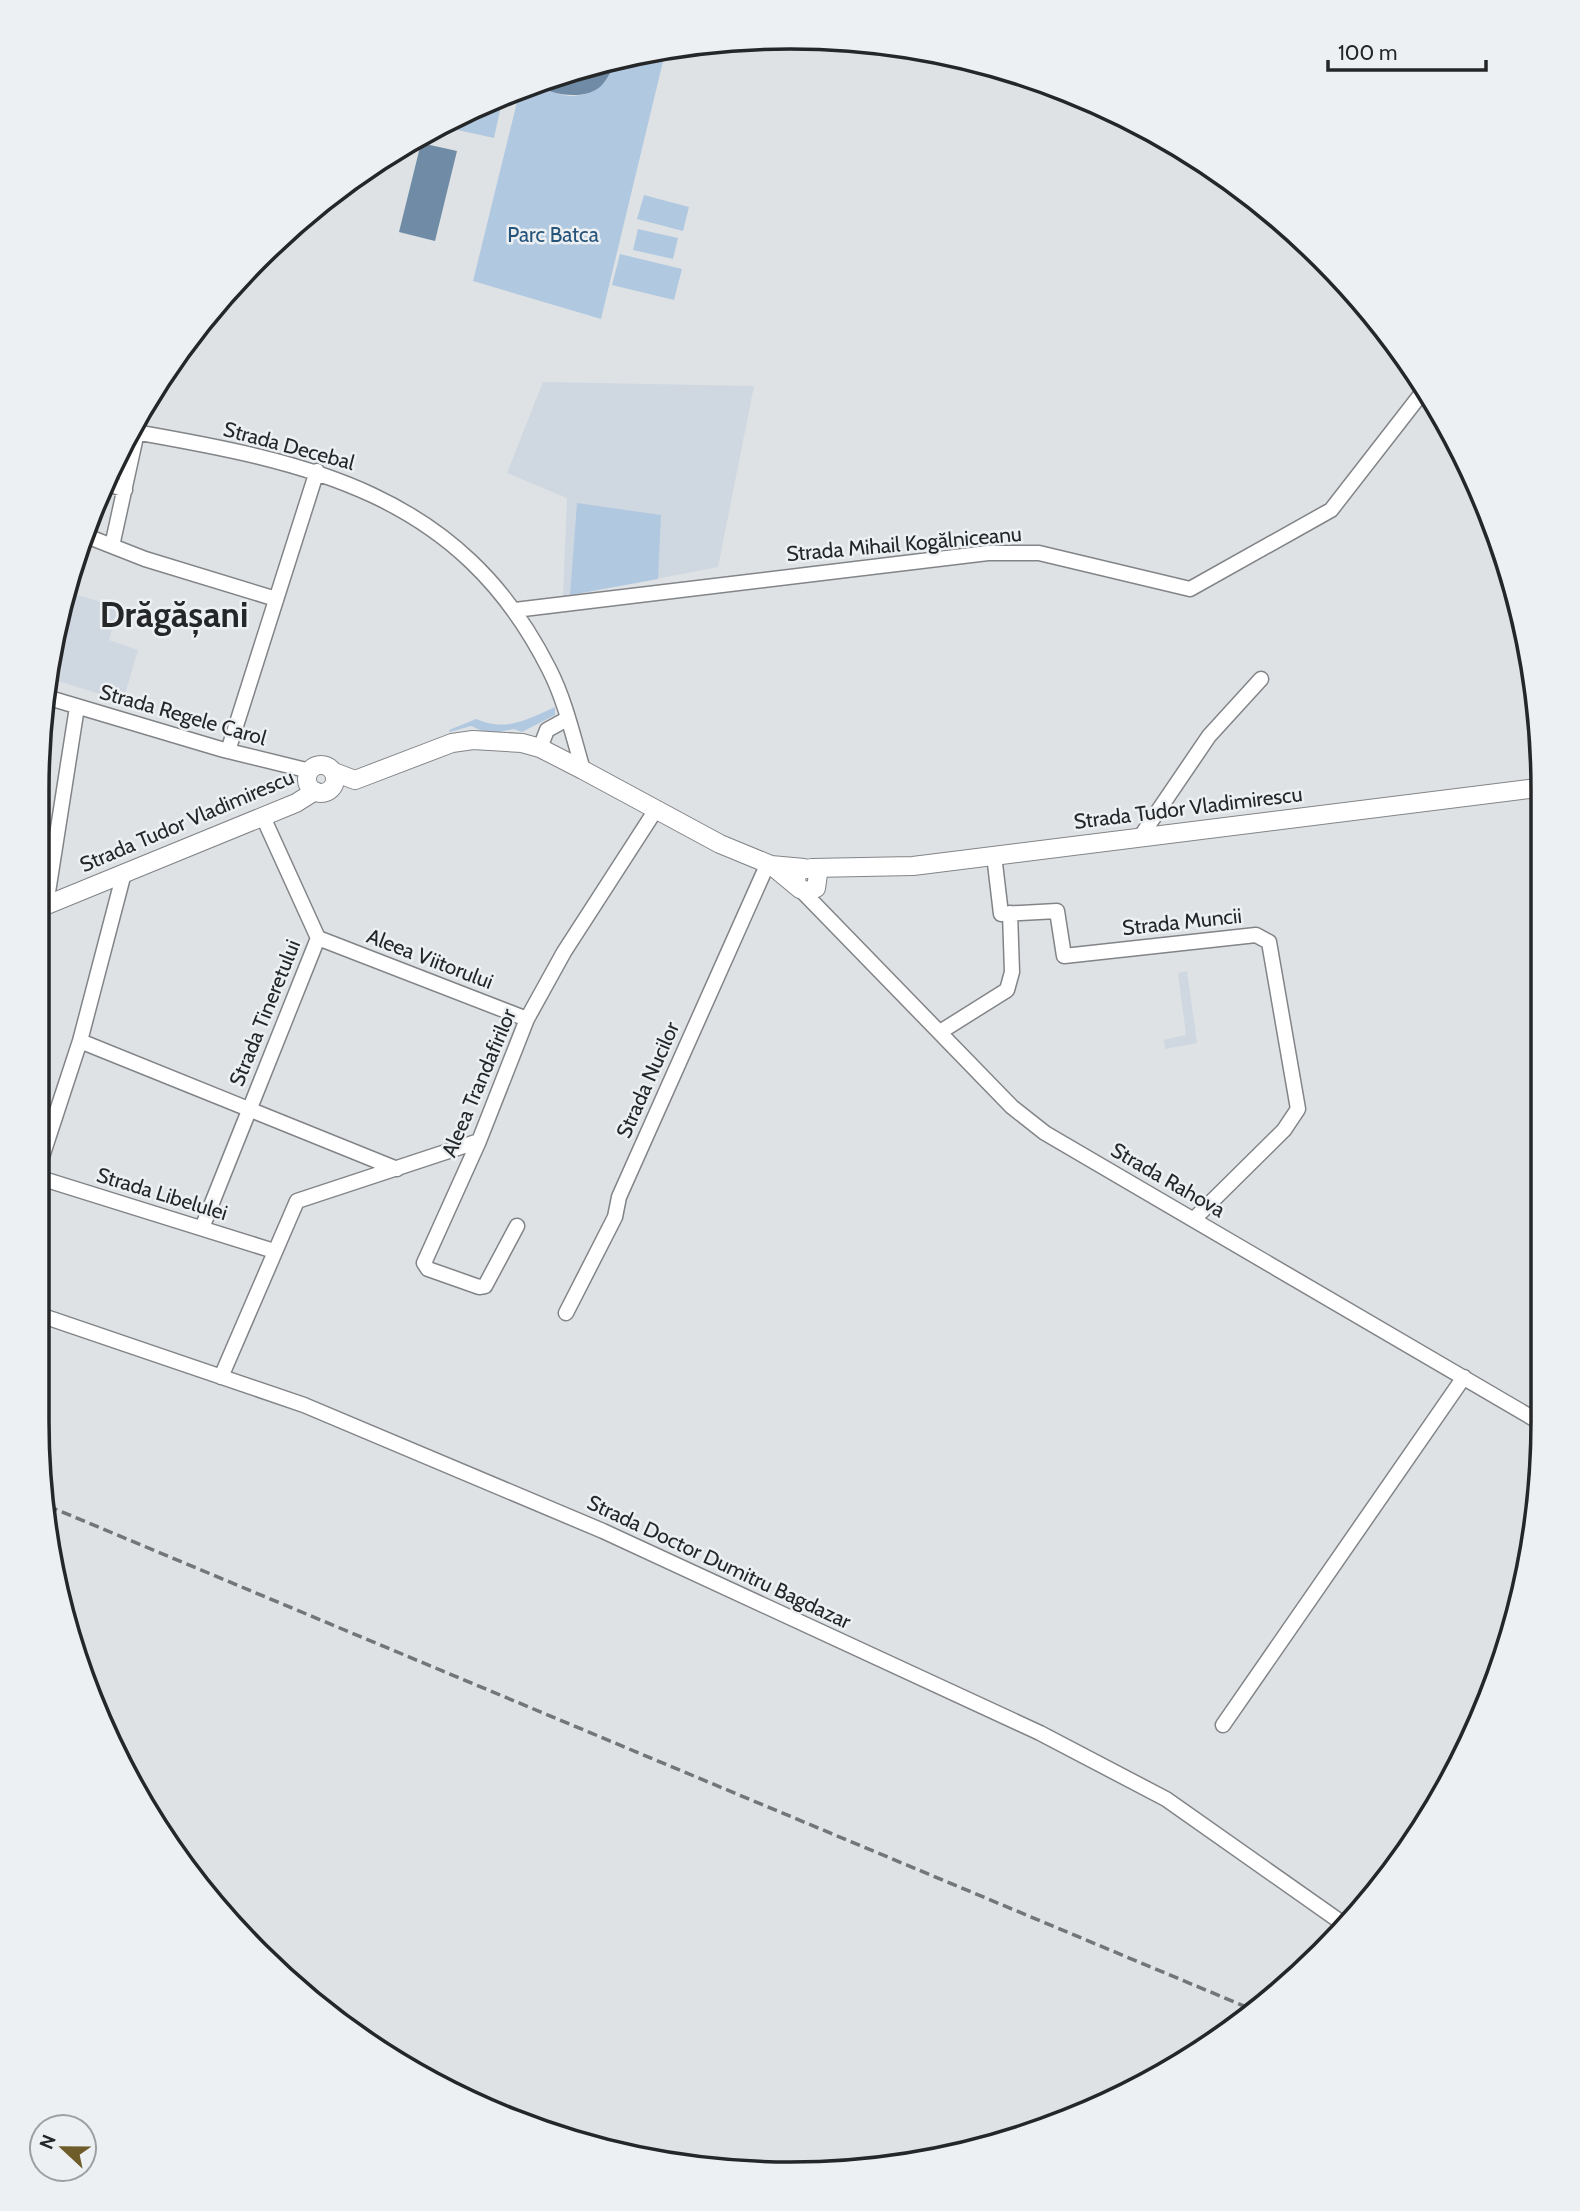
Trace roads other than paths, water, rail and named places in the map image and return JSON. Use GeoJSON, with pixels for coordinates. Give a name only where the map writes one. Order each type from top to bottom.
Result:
{"type":"FeatureCollection","features":[{"type":"Feature","properties":{"kind":"main road","name":"Strada Tudor Vladimirescu"},"geometry":{"type":"LineString","coordinates":[[49,904],[263,817],[327,784],[355,779],[452,743],[498,740],[540,748],[720,844],[808,880],[844,869],[913,866],[1531,789]]}},
{"type":"Feature","properties":{"kind":"main road","name":"Strada Tudor Vladimirescu"},"geometry":{"type":"LineString","coordinates":[[310,771],[320,765],[327,784]]}},
{"type":"Feature","properties":{"kind":"street","name":"Strada Mihail Kogălniceanu"},"geometry":{"type":"LineString","coordinates":[[515,610],[988,553],[1039,553],[1190,589],[1331,510],[1418,398]]}},
{"type":"Feature","properties":{"kind":"street","name":"Strada Decebal"},"geometry":{"type":"LineString","coordinates":[[141,433],[277,460],[317,471],[357,486],[406,511],[482,573],[515,610],[548,668],[583,770]]}},
{"type":"Feature","properties":{"kind":"street"},"geometry":{"type":"LineString","coordinates":[[112,546],[125,490],[130,452]]}},
{"type":"Feature","properties":{"kind":"street"},"geometry":{"type":"LineString","coordinates":[[228,751],[317,471]]}},
{"type":"Feature","properties":{"kind":"street"},"geometry":{"type":"LineString","coordinates":[[114,486],[125,490]]}},
{"type":"Feature","properties":{"kind":"street"},"geometry":{"type":"LineString","coordinates":[[93,539],[276,599]]}},
{"type":"Feature","properties":{"kind":"street"},"geometry":{"type":"LineString","coordinates":[[1141,836],[1209,736],[1261,679]]}},
{"type":"Feature","properties":{"kind":"street","name":"Strada Regele Carol"},"geometry":{"type":"LineString","coordinates":[[54,700],[228,751],[310,771]]}},
{"type":"Feature","properties":{"kind":"street"},"geometry":{"type":"LineString","coordinates":[[49,863],[77,707]]}},
{"type":"Feature","properties":{"kind":"street"},"geometry":{"type":"LineString","coordinates":[[540,748],[547,730],[567,719]]}},
{"type":"Feature","properties":{"kind":"street","name":"Aleea Trandafirilor"},"geometry":{"type":"LineString","coordinates":[[517,1226],[485,1286],[478,1287],[428,1269],[424,1263],[479,1141],[527,1019],[564,952],[655,811]]}},
{"type":"Feature","properties":{"kind":"street","name":"Strada Tineretului"},"geometry":{"type":"LineString","coordinates":[[202,1228],[318,938],[263,817]]}},
{"type":"Feature","properties":{"kind":"street"},"geometry":{"type":"LineString","coordinates":[[940,1032],[1007,990],[1012,972],[1010,914],[1001,914],[994,855]]}},
{"type":"Feature","properties":{"kind":"street","name":"Strada Nucilor"},"geometry":{"type":"LineString","coordinates":[[566,1313],[615,1217],[619,1197],[770,864]]}},
{"type":"Feature","properties":{"kind":"street"},"geometry":{"type":"LineString","coordinates":[[49,1137],[79,1041],[124,873]]}},
{"type":"Feature","properties":{"kind":"street","name":"Strada Rahova"},"geometry":{"type":"LineString","coordinates":[[808,880],[822,912],[1012,1107],[1045,1133],[1531,1417]]}},
{"type":"Feature","properties":{"kind":"street","name":"Strada Muncii"},"geometry":{"type":"LineString","coordinates":[[1010,914],[1057,911],[1064,957],[1256,935],[1269,942],[1297,1109],[1284,1130],[1194,1219]]}},
{"type":"Feature","properties":{"kind":"street","name":"Aleea Viitorului"},"geometry":{"type":"LineString","coordinates":[[318,938],[527,1019]]}},
{"type":"Feature","properties":{"kind":"street"},"geometry":{"type":"LineString","coordinates":[[79,1041],[397,1169]]}},
{"type":"Feature","properties":{"kind":"street"},"geometry":{"type":"LineString","coordinates":[[221,1377],[297,1201],[479,1141]]}},
{"type":"Feature","properties":{"kind":"street","name":"Strada Libelulei"},"geometry":{"type":"LineString","coordinates":[[49,1179],[274,1251]]}},
{"type":"Feature","properties":{"kind":"street","name":"Strada Doctor Dumitru Bagdazar"},"geometry":{"type":"LineString","coordinates":[[49,1318],[304,1405],[603,1531],[1040,1733],[1166,1799],[1338,1920]]}},
{"type":"Feature","properties":{"kind":"street"},"geometry":{"type":"LineString","coordinates":[[1223,1725],[1464,1377]]}},
{"type":"Feature","properties":{"kind":"railway"},"geometry":{"type":"LineString","coordinates":[[54,1509],[1244,2006]]}},
{"type":"Feature","properties":{"kind":"district","name":"Drăgășani"},"geometry":{"type":"Point","coordinates":[174,615]}},
{"type":"Feature","properties":{"kind":"park label","name":"Parc Batca"},"geometry":{"type":"Point","coordinates":[553,235]}}]}
